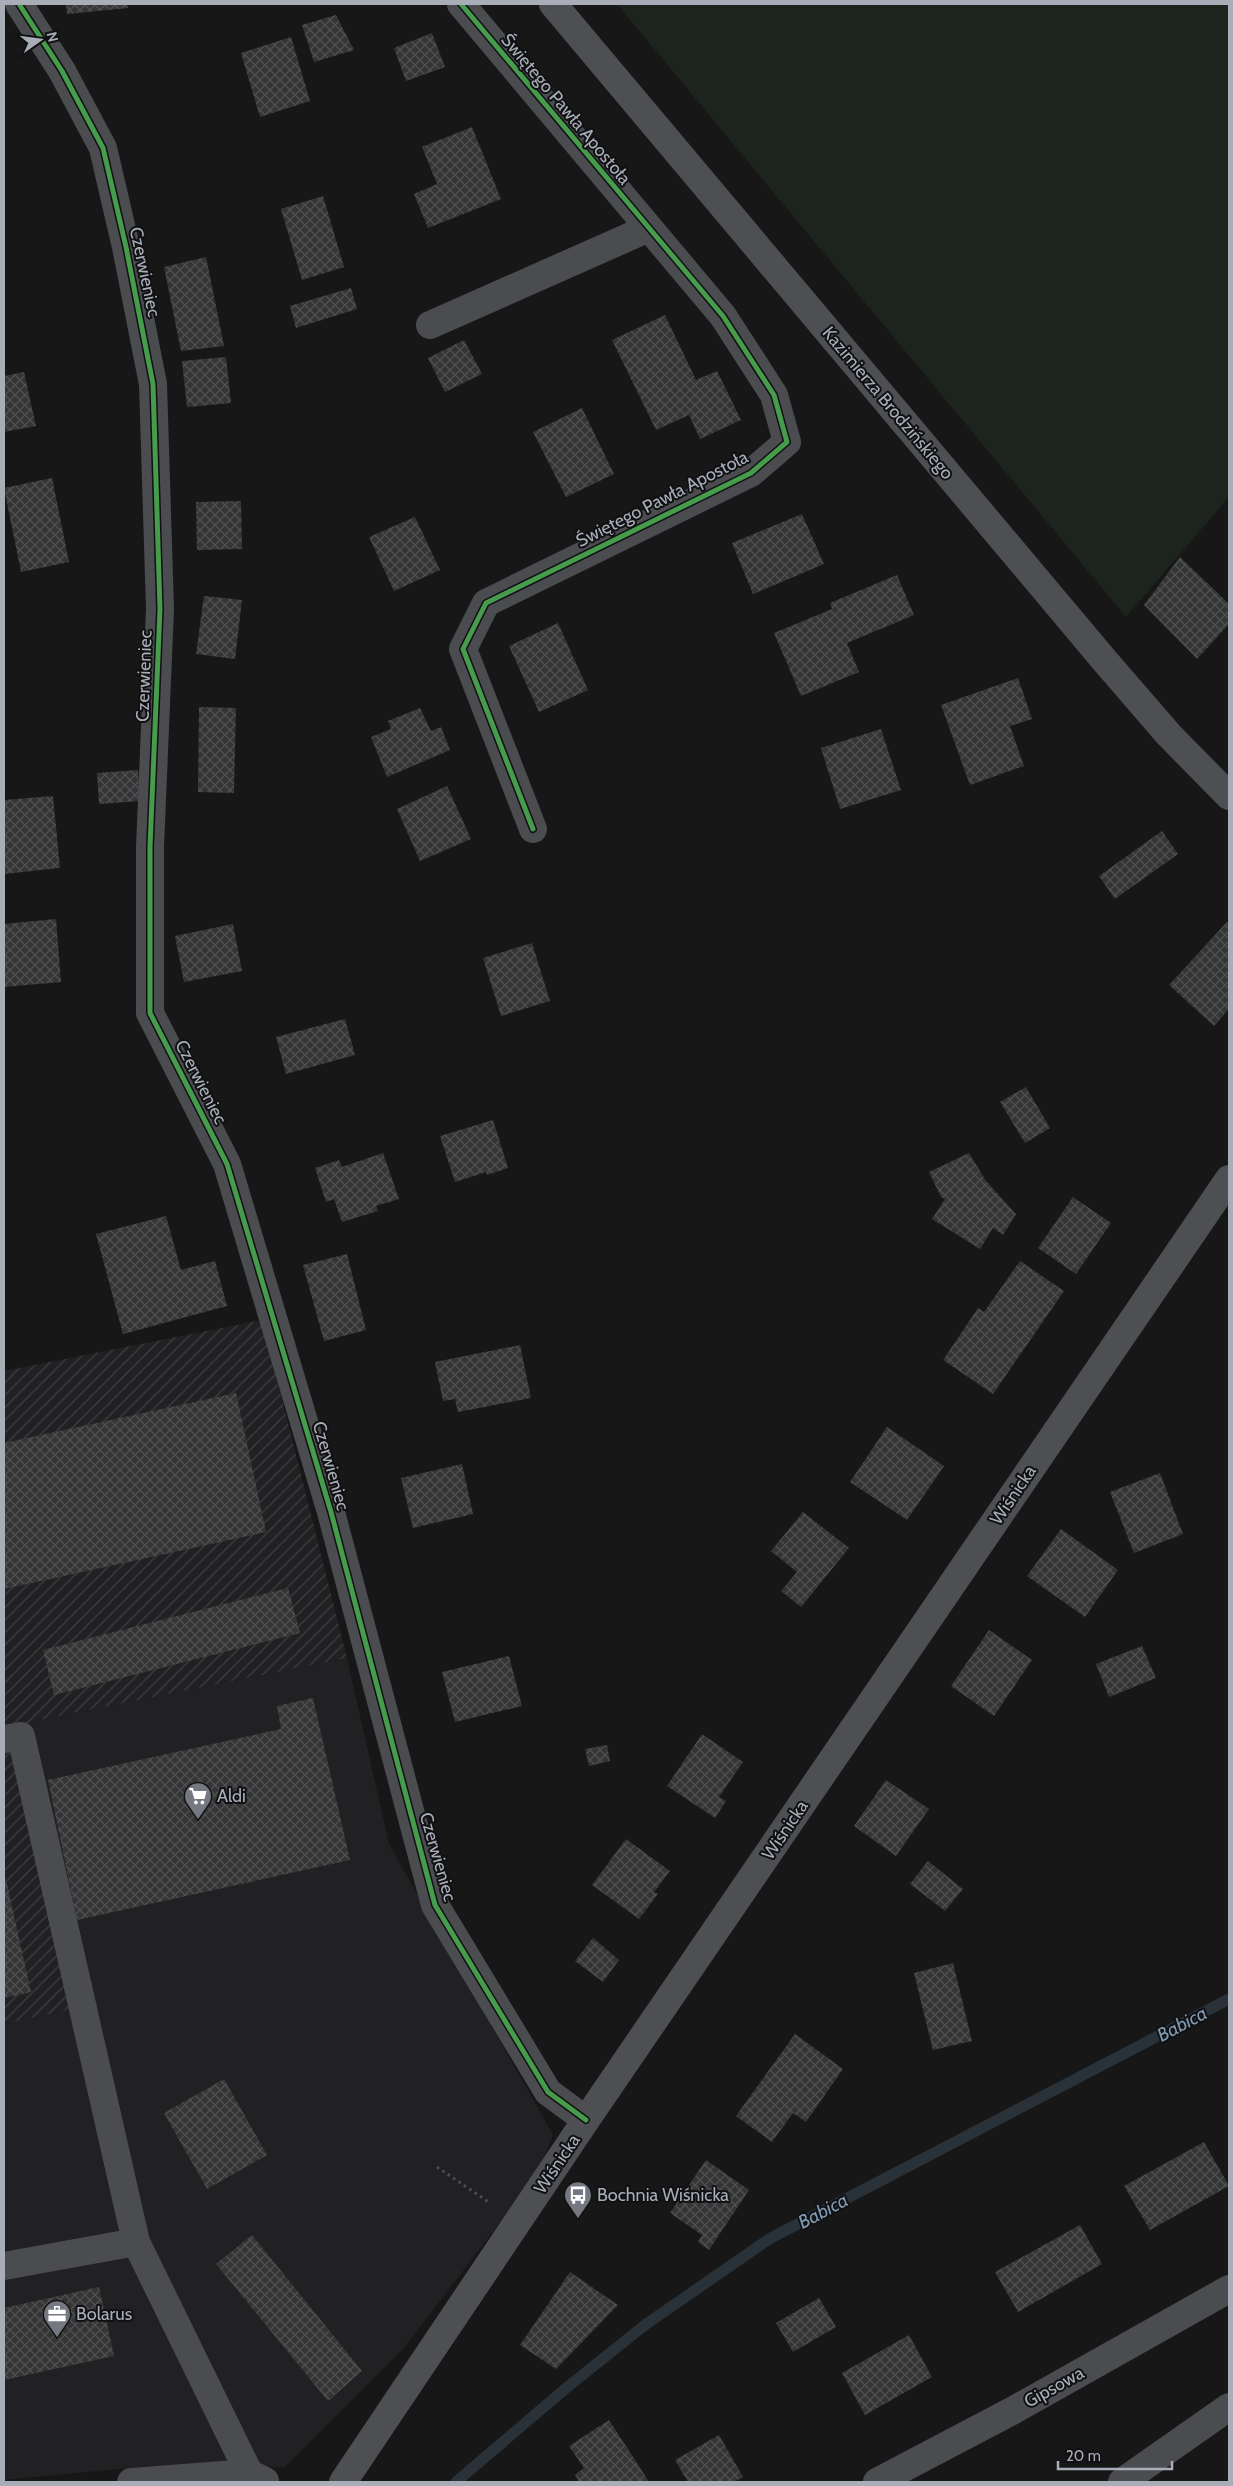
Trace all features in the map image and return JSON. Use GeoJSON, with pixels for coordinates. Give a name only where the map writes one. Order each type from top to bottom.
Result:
{"type":"FeatureCollection","features":[{"type":"Feature","properties":{"kind":"main road","name":"Kazimierza Brodzińskiego"},"geometry":{"type":"LineString","coordinates":[[553,4],[1169,735],[1229,796]]}},
{"type":"Feature","properties":{"kind":"main road","name":"Wiśnicka"},"geometry":{"type":"LineString","coordinates":[[342,2482],[586,2120],[1229,1178]]}},
{"type":"Feature","properties":{"kind":"street","name":"Czerwieniec"},"geometry":{"type":"LineString","coordinates":[[19,4],[62,71],[103,148],[126,247],[153,384],[160,609],[150,847],[150,1013],[227,1164],[331,1512],[435,1905],[548,2092],[586,2120]]}},
{"type":"Feature","properties":{"kind":"street","name":"Świętego Pawła Apostoła"},"geometry":{"type":"LineString","coordinates":[[460,4],[723,316],[774,394],[787,442],[751,473],[486,603],[464,650],[533,829]]}},
{"type":"Feature","properties":{"kind":"street"},"geometry":{"type":"LineString","coordinates":[[430,325],[649,228]]}},
{"type":"Feature","properties":{"kind":"street"},"geometry":{"type":"LineString","coordinates":[[4,1739],[21,1736],[136,2242],[258,2477],[131,2482]]}},
{"type":"Feature","properties":{"kind":"street"},"geometry":{"type":"LineString","coordinates":[[4,2266],[136,2242]]}},
{"type":"Feature","properties":{"kind":"street","name":"Gipsowa"},"geometry":{"type":"LineString","coordinates":[[877,2482],[1012,2411],[1229,2289]]}},
{"type":"Feature","properties":{"kind":"street"},"geometry":{"type":"LineString","coordinates":[[1122,2482],[1229,2407]]}},
{"type":"Feature","properties":{"kind":"path"},"geometry":{"type":"LineString","coordinates":[[437,2167],[497,2207]]}},
{"type":"Feature","properties":{"kind":"shaded area"},"geometry":{"type":"Polygon","coordinates":[[[617,4],[1229,4],[1229,497],[1126,617],[617,4]]]}},
{"type":"Feature","properties":{"kind":"shaded area"},"geometry":{"type":"Polygon","coordinates":[[[262,1320],[347,1658],[29,1722],[97,2004],[4,2024],[4,1371],[262,1320]]]}},
{"type":"Feature","properties":{"kind":"shaded area"},"geometry":{"type":"Polygon","coordinates":[[[347,1658],[389,1844],[553,2135],[538,2173],[403,2349],[285,2467],[149,2466],[4,2480],[4,2024],[97,2004],[29,1722],[347,1658]]]}},
{"type":"Feature","properties":{"kind":"building"},"geometry":{"type":"Polygon","coordinates":[[[66,4],[127,4],[128,8],[67,14],[66,4]]]}},
{"type":"Feature","properties":{"kind":"building"},"geometry":{"type":"Polygon","coordinates":[[[336,15],[354,50],[314,62],[302,25],[336,15]]]}},
{"type":"Feature","properties":{"kind":"building"},"geometry":{"type":"Polygon","coordinates":[[[432,33],[445,67],[406,81],[394,48],[432,33]]]}},
{"type":"Feature","properties":{"kind":"building"},"geometry":{"type":"Polygon","coordinates":[[[291,37],[310,101],[260,117],[241,53],[291,37]]]}},
{"type":"Feature","properties":{"kind":"building"},"geometry":{"type":"Polygon","coordinates":[[[472,127],[501,199],[428,228],[414,194],[437,184],[422,147],[472,127]]]}},
{"type":"Feature","properties":{"kind":"building"},"geometry":{"type":"Polygon","coordinates":[[[323,196],[344,267],[302,280],[281,209],[323,196]]]}},
{"type":"Feature","properties":{"kind":"building"},"geometry":{"type":"Polygon","coordinates":[[[206,257],[224,346],[181,351],[164,267],[206,257]]]}},
{"type":"Feature","properties":{"kind":"building"},"geometry":{"type":"Polygon","coordinates":[[[351,288],[357,309],[296,328],[290,306],[351,288]]]}},
{"type":"Feature","properties":{"kind":"building"},"geometry":{"type":"Polygon","coordinates":[[[665,315],[696,380],[717,371],[741,420],[700,439],[689,415],[656,430],[612,340],[665,315]]]}},
{"type":"Feature","properties":{"kind":"building"},"geometry":{"type":"Polygon","coordinates":[[[464,340],[482,374],[445,392],[428,358],[464,340]]]}},
{"type":"Feature","properties":{"kind":"building"},"geometry":{"type":"Polygon","coordinates":[[[226,357],[231,403],[187,407],[182,361],[226,357]]]}},
{"type":"Feature","properties":{"kind":"building"},"geometry":{"type":"Polygon","coordinates":[[[24,372],[36,426],[4,432],[4,376],[24,372]]]}},
{"type":"Feature","properties":{"kind":"building"},"geometry":{"type":"Polygon","coordinates":[[[582,408],[614,474],[566,497],[533,432],[582,408]]]}},
{"type":"Feature","properties":{"kind":"building"},"geometry":{"type":"Polygon","coordinates":[[[52,478],[69,562],[21,572],[4,488],[52,478]]]}},
{"type":"Feature","properties":{"kind":"building"},"geometry":{"type":"Polygon","coordinates":[[[241,501],[242,549],[197,550],[196,502],[241,501]]]}},
{"type":"Feature","properties":{"kind":"building"},"geometry":{"type":"Polygon","coordinates":[[[802,514],[824,564],[753,594],[732,543],[802,514]]]}},
{"type":"Feature","properties":{"kind":"building"},"geometry":{"type":"Polygon","coordinates":[[[415,517],[440,570],[394,591],[369,537],[415,517]]]}},
{"type":"Feature","properties":{"kind":"building"},"geometry":{"type":"Polygon","coordinates":[[[1180,557],[1229,604],[1229,624],[1197,659],[1144,605],[1180,557]]]}},
{"type":"Feature","properties":{"kind":"building"},"geometry":{"type":"Polygon","coordinates":[[[897,575],[914,615],[847,643],[859,672],[801,696],[774,633],[832,609],[830,603],[897,575]]]}},
{"type":"Feature","properties":{"kind":"building"},"geometry":{"type":"Polygon","coordinates":[[[204,596],[242,600],[235,659],[196,654],[204,596]]]}},
{"type":"Feature","properties":{"kind":"building"},"geometry":{"type":"Polygon","coordinates":[[[558,623],[588,690],[539,712],[509,646],[558,623]]]}},
{"type":"Feature","properties":{"kind":"building"},"geometry":{"type":"Polygon","coordinates":[[[1018,678],[1032,719],[1010,726],[1024,766],[970,785],[941,705],[1018,678]]]}},
{"type":"Feature","properties":{"kind":"building"},"geometry":{"type":"Polygon","coordinates":[[[199,707],[236,708],[234,793],[198,792],[199,707]]]}},
{"type":"Feature","properties":{"kind":"building"},"geometry":{"type":"Polygon","coordinates":[[[420,708],[431,731],[441,727],[450,750],[387,777],[371,737],[391,729],[388,721],[420,708]]]}},
{"type":"Feature","properties":{"kind":"building"},"geometry":{"type":"Polygon","coordinates":[[[881,729],[901,790],[840,809],[821,748],[881,729]]]}},
{"type":"Feature","properties":{"kind":"building"},"geometry":{"type":"Polygon","coordinates":[[[138,770],[140,801],[99,804],[97,773],[138,770]]]}},
{"type":"Feature","properties":{"kind":"building"},"geometry":{"type":"Polygon","coordinates":[[[447,786],[471,839],[420,861],[397,809],[447,786]]]}},
{"type":"Feature","properties":{"kind":"building"},"geometry":{"type":"Polygon","coordinates":[[[53,796],[60,868],[4,874],[4,800],[53,796]]]}},
{"type":"Feature","properties":{"kind":"building"},"geometry":{"type":"Polygon","coordinates":[[[1162,831],[1178,854],[1115,899],[1099,876],[1162,831]]]}},
{"type":"Feature","properties":{"kind":"building"},"geometry":{"type":"Polygon","coordinates":[[[56,919],[61,982],[4,987],[4,924],[56,919]]]}},
{"type":"Feature","properties":{"kind":"building"},"geometry":{"type":"Polygon","coordinates":[[[1227,922],[1229,924],[1229,1009],[1214,1026],[1169,985],[1227,922]]]}},
{"type":"Feature","properties":{"kind":"building"},"geometry":{"type":"Polygon","coordinates":[[[233,924],[242,971],[184,982],[175,936],[233,924]]]}},
{"type":"Feature","properties":{"kind":"building"},"geometry":{"type":"Polygon","coordinates":[[[532,943],[550,1001],[501,1016],[483,958],[532,943]]]}},
{"type":"Feature","properties":{"kind":"building"},"geometry":{"type":"Polygon","coordinates":[[[345,1019],[355,1055],[286,1074],[276,1037],[345,1019]]]}},
{"type":"Feature","properties":{"kind":"building"},"geometry":{"type":"Polygon","coordinates":[[[1026,1087],[1050,1128],[1025,1143],[1000,1102],[1026,1087]]]}},
{"type":"Feature","properties":{"kind":"building"},"geometry":{"type":"Polygon","coordinates":[[[493,1120],[508,1168],[487,1175],[486,1172],[455,1182],[440,1136],[493,1120]]]}},
{"type":"Feature","properties":{"kind":"building"},"geometry":{"type":"Polygon","coordinates":[[[383,1153],[399,1199],[376,1206],[378,1211],[342,1222],[334,1199],[326,1202],[315,1168],[339,1160],[342,1167],[383,1153]]]}},
{"type":"Feature","properties":{"kind":"building"},"geometry":{"type":"Polygon","coordinates":[[[969,1153],[986,1181],[1016,1214],[1003,1235],[993,1228],[980,1249],[932,1219],[945,1199],[941,1197],[929,1172],[969,1153]]]}},
{"type":"Feature","properties":{"kind":"building"},"geometry":{"type":"Polygon","coordinates":[[[1073,1197],[1111,1223],[1076,1274],[1038,1248],[1073,1197]]]}},
{"type":"Feature","properties":{"kind":"building"},"geometry":{"type":"Polygon","coordinates":[[[166,1216],[181,1270],[215,1261],[227,1306],[123,1334],[96,1234],[166,1216]]]}},
{"type":"Feature","properties":{"kind":"building"},"geometry":{"type":"Polygon","coordinates":[[[347,1254],[366,1330],[324,1341],[303,1265],[347,1254]]]}},
{"type":"Feature","properties":{"kind":"building"},"geometry":{"type":"Polygon","coordinates":[[[1020,1261],[1064,1291],[993,1394],[943,1360],[978,1308],[984,1312],[1020,1261]]]}},
{"type":"Feature","properties":{"kind":"building"},"geometry":{"type":"Polygon","coordinates":[[[520,1345],[531,1398],[458,1412],[455,1399],[443,1401],[435,1362],[520,1345]]]}},
{"type":"Feature","properties":{"kind":"building"},"geometry":{"type":"Polygon","coordinates":[[[236,1393],[266,1532],[4,1589],[4,1443],[236,1393]]]}},
{"type":"Feature","properties":{"kind":"building"},"geometry":{"type":"Polygon","coordinates":[[[887,1427],[944,1466],[907,1520],[850,1482],[887,1427]]]}},
{"type":"Feature","properties":{"kind":"building"},"geometry":{"type":"Polygon","coordinates":[[[462,1464],[473,1514],[413,1528],[401,1478],[462,1464]]]}},
{"type":"Feature","properties":{"kind":"building"},"geometry":{"type":"Polygon","coordinates":[[[1160,1473],[1183,1534],[1134,1553],[1110,1492],[1160,1473]]]}},
{"type":"Feature","properties":{"kind":"building"},"geometry":{"type":"Polygon","coordinates":[[[803,1512],[849,1548],[801,1607],[781,1591],[797,1572],[771,1551],[803,1512]]]}},
{"type":"Feature","properties":{"kind":"building"},"geometry":{"type":"Polygon","coordinates":[[[1061,1529],[1118,1570],[1085,1617],[1027,1576],[1061,1529]]]}},
{"type":"Feature","properties":{"kind":"building"},"geometry":{"type":"Polygon","coordinates":[[[288,1588],[300,1633],[54,1695],[43,1650],[288,1588]]]}},
{"type":"Feature","properties":{"kind":"building"},"geometry":{"type":"Polygon","coordinates":[[[989,1630],[1032,1660],[994,1716],[951,1686],[989,1630]]]}},
{"type":"Feature","properties":{"kind":"building"},"geometry":{"type":"Polygon","coordinates":[[[1142,1646],[1156,1678],[1109,1697],[1096,1664],[1142,1646]]]}},
{"type":"Feature","properties":{"kind":"building"},"geometry":{"type":"Polygon","coordinates":[[[509,1656],[522,1706],[455,1722],[442,1672],[509,1656]]]}},
{"type":"Feature","properties":{"kind":"building","name":"Aldi"},"geometry":{"type":"Polygon","coordinates":[[[313,1698],[350,1860],[77,1920],[48,1780],[281,1729],[277,1706],[313,1698]]]}},
{"type":"Feature","properties":{"kind":"building"},"geometry":{"type":"Polygon","coordinates":[[[702,1734],[743,1762],[719,1797],[726,1801],[715,1818],[667,1786],[702,1734]]]}},
{"type":"Feature","properties":{"kind":"building"},"geometry":{"type":"Polygon","coordinates":[[[607,1745],[610,1761],[589,1766],[585,1749],[607,1745]]]}},
{"type":"Feature","properties":{"kind":"building"},"geometry":{"type":"Polygon","coordinates":[[[886,1780],[929,1809],[896,1856],[854,1826],[886,1780]]]}},
{"type":"Feature","properties":{"kind":"building"},"geometry":{"type":"Polygon","coordinates":[[[626,1839],[670,1871],[654,1892],[658,1894],[639,1919],[592,1885],[626,1839]]]}},
{"type":"Feature","properties":{"kind":"building"},"geometry":{"type":"Polygon","coordinates":[[[928,1861],[963,1889],[945,1911],[910,1884],[928,1861]]]}},
{"type":"Feature","properties":{"kind":"building"},"geometry":{"type":"Polygon","coordinates":[[[4,1871],[31,1992],[4,1998],[4,1871]]]}},
{"type":"Feature","properties":{"kind":"building"},"geometry":{"type":"Polygon","coordinates":[[[593,1938],[619,1960],[603,1982],[575,1961],[593,1938]]]}},
{"type":"Feature","properties":{"kind":"building"},"geometry":{"type":"Polygon","coordinates":[[[953,1963],[972,2041],[933,2050],[914,1973],[953,1963]]]}},
{"type":"Feature","properties":{"kind":"building"},"geometry":{"type":"Polygon","coordinates":[[[795,2034],[843,2069],[806,2122],[793,2113],[772,2142],[736,2116],[795,2034]]]}},
{"type":"Feature","properties":{"kind":"building"},"geometry":{"type":"Polygon","coordinates":[[[224,2079],[267,2155],[207,2189],[164,2113],[224,2079]]]}},
{"type":"Feature","properties":{"kind":"building"},"geometry":{"type":"Polygon","coordinates":[[[1204,2142],[1229,2186],[1150,2230],[1124,2186],[1204,2142]]]}},
{"type":"Feature","properties":{"kind":"building"},"geometry":{"type":"Polygon","coordinates":[[[706,2160],[749,2190],[709,2250],[698,2242],[702,2235],[670,2213],[706,2160]]]}},
{"type":"Feature","properties":{"kind":"building"},"geometry":{"type":"Polygon","coordinates":[[[1080,2225],[1102,2264],[1018,2312],[995,2272],[1080,2225]]]}},
{"type":"Feature","properties":{"kind":"building"},"geometry":{"type":"Polygon","coordinates":[[[252,2235],[362,2371],[328,2401],[216,2264],[252,2235]]]}},
{"type":"Feature","properties":{"kind":"building"},"geometry":{"type":"Polygon","coordinates":[[[570,2272],[618,2305],[556,2369],[520,2345],[570,2272]]]}},
{"type":"Feature","properties":{"kind":"building","name":"Bolarus"},"geometry":{"type":"Polygon","coordinates":[[[99,2287],[114,2356],[4,2380],[4,2308],[99,2287]]]}},
{"type":"Feature","properties":{"kind":"building"},"geometry":{"type":"Polygon","coordinates":[[[819,2298],[836,2327],[793,2352],[776,2323],[819,2298]]]}},
{"type":"Feature","properties":{"kind":"building"},"geometry":{"type":"Polygon","coordinates":[[[909,2335],[932,2377],[865,2415],[842,2373],[909,2335]]]}},
{"type":"Feature","properties":{"kind":"building"},"geometry":{"type":"Polygon","coordinates":[[[609,2420],[649,2482],[579,2482],[575,2475],[584,2468],[569,2446],[609,2420]]]}},
{"type":"Feature","properties":{"kind":"building"},"geometry":{"type":"Polygon","coordinates":[[[719,2435],[743,2477],[734,2482],[688,2482],[675,2460],[719,2435]]]}},
{"type":"Feature","properties":{"kind":"waterway","name":"Babica"},"geometry":{"type":"LineString","coordinates":[[456,2482],[565,2389],[645,2325],[769,2239],[1229,1999]]}},
{"type":"Feature","properties":{"kind":"cycle path"},"geometry":{"type":"LineString","coordinates":[[19,4],[62,71],[103,148],[126,247],[153,384],[160,609],[150,847],[150,1013],[227,1164],[331,1512],[435,1905],[548,2092],[586,2120]]}},
{"type":"Feature","properties":{"kind":"cycle path"},"geometry":{"type":"LineString","coordinates":[[461,4],[723,316],[774,395],[787,442],[751,473],[486,603],[463,649],[533,829]]}},
{"type":"Feature","properties":{"kind":"place","name":"Aldi"},"geometry":{"type":"Point","coordinates":[198,1820]}},
{"type":"Feature","properties":{"kind":"place","name":"Bochnia Wiśnicka"},"geometry":{"type":"Point","coordinates":[578,2219]}},
{"type":"Feature","properties":{"kind":"place","name":"Bolarus"},"geometry":{"type":"Point","coordinates":[57,2338]}}]}
